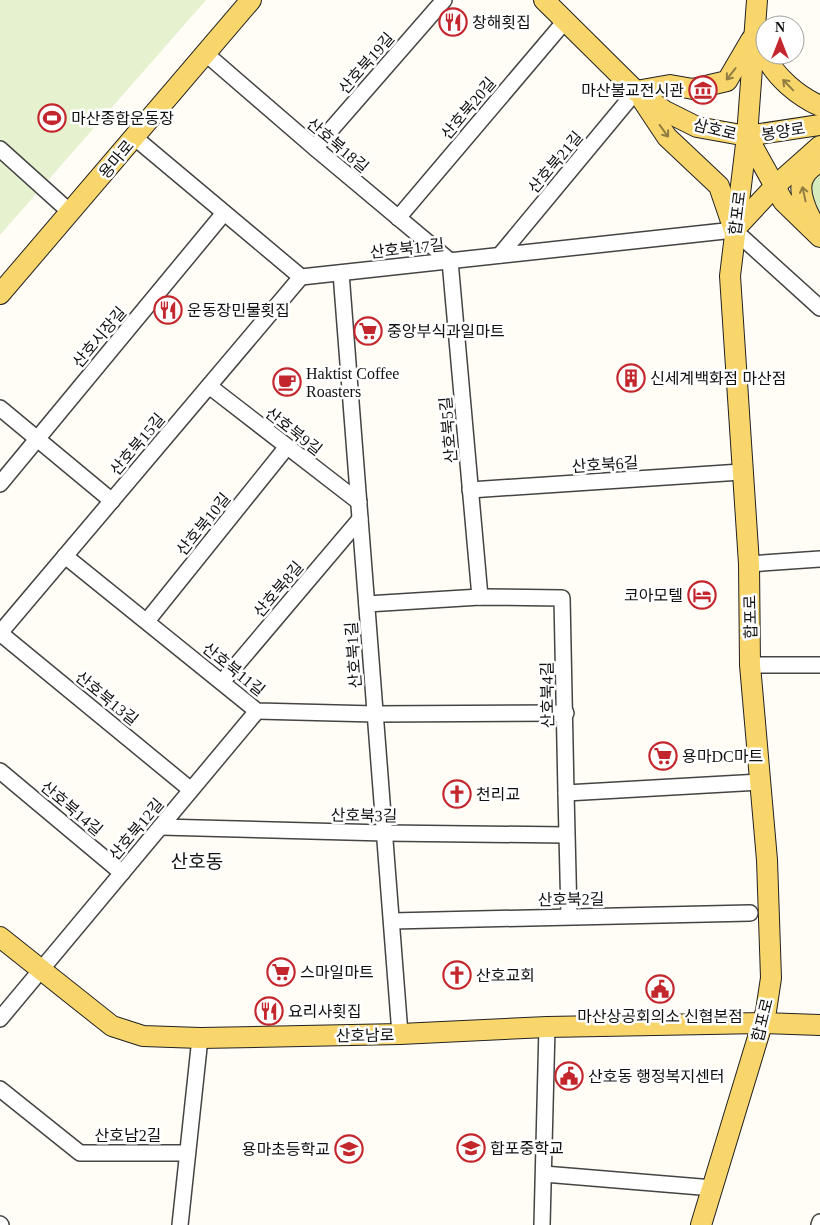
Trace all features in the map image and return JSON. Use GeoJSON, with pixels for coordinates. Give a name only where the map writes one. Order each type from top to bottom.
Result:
{"type":"FeatureCollection","features":[{"type":"Feature","properties":{"kind":"main road","name":"용마로"},"geometry":{"type":"LineString","coordinates":[[0,294],[251,0]]}},
{"type":"Feature","properties":{"kind":"main road","name":"삼호로"},"geometry":{"type":"LineString","coordinates":[[544,0],[636,91],[665,112],[697,127],[747,136],[783,201],[820,237]]}},
{"type":"Feature","properties":{"kind":"main road","name":"합포로"},"geometry":{"type":"LineString","coordinates":[[756,15],[757,0]]}},
{"type":"Feature","properties":{"kind":"main road","name":"합포로"},"geometry":{"type":"LineString","coordinates":[[701,1225],[763,1023],[771,978],[767,860],[750,665],[749,564],[741,472],[730,276],[734,230],[747,136],[755,32]]}},
{"type":"Feature","properties":{"kind":"main road"},"geometry":{"type":"LineString","coordinates":[[755,32],[727,81],[693,89],[670,85],[636,91],[667,137],[719,186],[734,230],[775,186],[820,146]]}},
{"type":"Feature","properties":{"kind":"main road"},"geometry":{"type":"LineString","coordinates":[[770,65],[796,92],[820,106]]}},
{"type":"Feature","properties":{"kind":"main road","name":"봉양로"},"geometry":{"type":"LineString","coordinates":[[747,136],[820,125]]}},
{"type":"Feature","properties":{"kind":"main road"},"geometry":{"type":"LineString","coordinates":[[820,161],[804,175],[801,189],[810,218],[820,231]]}},
{"type":"Feature","properties":{"kind":"main road","name":"산호남로"},"geometry":{"type":"LineString","coordinates":[[0,938],[112,1026],[143,1036],[200,1038],[400,1034],[547,1026],[763,1023],[820,1025]]}},
{"type":"Feature","properties":{"kind":"street","name":"산호북19길"},"geometry":{"type":"LineString","coordinates":[[315,148],[444,0]]}},
{"type":"Feature","properties":{"kind":"street","name":"산호북20길"},"geometry":{"type":"LineString","coordinates":[[398,218],[565,20]]}},
{"type":"Feature","properties":{"kind":"street","name":"산호북18길"},"geometry":{"type":"LineString","coordinates":[[205,53],[450,261]]}},
{"type":"Feature","properties":{"kind":"street","name":"산호북21길"},"geometry":{"type":"LineString","coordinates":[[500,255],[636,91]]}},
{"type":"Feature","properties":{"kind":"street"},"geometry":{"type":"LineString","coordinates":[[134,137],[301,277]]}},
{"type":"Feature","properties":{"kind":"street"},"geometry":{"type":"LineString","coordinates":[[2,155],[70,212]]}},
{"type":"Feature","properties":{"kind":"street","name":"산호시장길"},"geometry":{"type":"LineString","coordinates":[[0,484],[224,212]]}},
{"type":"Feature","properties":{"kind":"street"},"geometry":{"type":"LineString","coordinates":[[734,230],[820,308]]}},
{"type":"Feature","properties":{"kind":"street","name":"산호북17길"},"geometry":{"type":"LineString","coordinates":[[301,277],[734,230]]}},
{"type":"Feature","properties":{"kind":"street","name":"산호북5길"},"geometry":{"type":"LineString","coordinates":[[450,261],[480,597]]}},
{"type":"Feature","properties":{"kind":"street","name":"산호북1길"},"geometry":{"type":"LineString","coordinates":[[341,272],[400,1034]]}},
{"type":"Feature","properties":{"kind":"street","name":"산호북15길"},"geometry":{"type":"LineString","coordinates":[[0,633],[301,277]]}},
{"type":"Feature","properties":{"kind":"street","name":"산호북9길"},"geometry":{"type":"LineString","coordinates":[[209,386],[286,448],[359,502]]}},
{"type":"Feature","properties":{"kind":"street"},"geometry":{"type":"LineString","coordinates":[[0,408],[112,501]]}},
{"type":"Feature","properties":{"kind":"street","name":"산호북10길"},"geometry":{"type":"LineString","coordinates":[[147,621],[286,448]]}},
{"type":"Feature","properties":{"kind":"street","name":"산호북6길"},"geometry":{"type":"LineString","coordinates":[[470,490],[741,472]]}},
{"type":"Feature","properties":{"kind":"street","name":"산호북8길"},"geometry":{"type":"LineString","coordinates":[[222,682],[360,519]]}},
{"type":"Feature","properties":{"kind":"street","name":"산호북11길"},"geometry":{"type":"LineString","coordinates":[[65,556],[258,711],[375,714],[566,713]]}},
{"type":"Feature","properties":{"kind":"street"},"geometry":{"type":"LineString","coordinates":[[749,564],[820,559]]}},
{"type":"Feature","properties":{"kind":"street","name":"산호북4길"},"geometry":{"type":"LineString","coordinates":[[367,604],[480,597],[562,598],[569,916]]}},
{"type":"Feature","properties":{"kind":"street","name":"산호북13길"},"geometry":{"type":"LineString","coordinates":[[0,633],[191,790]]}},
{"type":"Feature","properties":{"kind":"street"},"geometry":{"type":"LineString","coordinates":[[750,665],[820,665]]}},
{"type":"Feature","properties":{"kind":"street","name":"산호북12길"},"geometry":{"type":"LineString","coordinates":[[0,1019],[258,711]]}},
{"type":"Feature","properties":{"kind":"street","name":"산호북14길"},"geometry":{"type":"LineString","coordinates":[[0,771],[122,873]]}},
{"type":"Feature","properties":{"kind":"street"},"geometry":{"type":"LineString","coordinates":[[566,793],[760,782]]}},
{"type":"Feature","properties":{"kind":"street","name":"산호북3길"},"geometry":{"type":"LineString","coordinates":[[161,827],[384,833],[566,834]]}},
{"type":"Feature","properties":{"kind":"street","name":"산호북2길"},"geometry":{"type":"LineString","coordinates":[[392,922],[569,916],[750,913]]}},
{"type":"Feature","properties":{"kind":"street"},"geometry":{"type":"LineString","coordinates":[[542,1225],[547,1026]]}},
{"type":"Feature","properties":{"kind":"street"},"geometry":{"type":"LineString","coordinates":[[180,1225],[200,1038]]}},
{"type":"Feature","properties":{"kind":"street","name":"산호남2길"},"geometry":{"type":"LineString","coordinates":[[0,1089],[80,1153],[187,1153]]}},
{"type":"Feature","properties":{"kind":"street"},"geometry":{"type":"LineString","coordinates":[[544,1174],[713,1188]]}},
{"type":"Feature","properties":{"kind":"green space","name":"마산종합운동장"},"geometry":{"type":"Polygon","coordinates":[[[0,0],[206,0],[0,235],[0,0]]]}},
{"type":"Feature","properties":{"kind":"green space"},"geometry":{"type":"Polygon","coordinates":[[[820,168],[820,212],[804,196],[820,168]]]}},
{"type":"Feature","properties":{"kind":"place","name":"창해횟집"},"geometry":{"type":"Point","coordinates":[453,22]}},
{"type":"Feature","properties":{"kind":"place","name":"마산불교전시관"},"geometry":{"type":"Point","coordinates":[703,90]}},
{"type":"Feature","properties":{"kind":"place","name":"마산종합운동장"},"geometry":{"type":"Point","coordinates":[52,118]}},
{"type":"Feature","properties":{"kind":"place","name":"운동장민물횟집"},"geometry":{"type":"Point","coordinates":[168,310]}},
{"type":"Feature","properties":{"kind":"place","name":"중앙부식과일마트"},"geometry":{"type":"Point","coordinates":[368,331]}},
{"type":"Feature","properties":{"kind":"place","name":"신세계백화점 마산점"},"geometry":{"type":"Point","coordinates":[631,378]}},
{"type":"Feature","properties":{"kind":"place","name":"Haktist Coffee Roasters"},"geometry":{"type":"Point","coordinates":[287,382]}},
{"type":"Feature","properties":{"kind":"place","name":"코아모텔"},"geometry":{"type":"Point","coordinates":[702,595]}},
{"type":"Feature","properties":{"kind":"place","name":"용마DC마트"},"geometry":{"type":"Point","coordinates":[663,756]}},
{"type":"Feature","properties":{"kind":"place","name":"천리교"},"geometry":{"type":"Point","coordinates":[457,794]}},
{"type":"Feature","properties":{"kind":"place","name":"스마일마트"},"geometry":{"type":"Point","coordinates":[281,972]}},
{"type":"Feature","properties":{"kind":"place","name":"산호교회"},"geometry":{"type":"Point","coordinates":[457,975]}},
{"type":"Feature","properties":{"kind":"place","name":"마산상공회의소 신협본점"},"geometry":{"type":"Point","coordinates":[660,989]}},
{"type":"Feature","properties":{"kind":"place","name":"요리사횟집"},"geometry":{"type":"Point","coordinates":[269,1011]}},
{"type":"Feature","properties":{"kind":"place","name":"산호동 행정복지센터"},"geometry":{"type":"Point","coordinates":[569,1076]}},
{"type":"Feature","properties":{"kind":"place","name":"합포중학교"},"geometry":{"type":"Point","coordinates":[471,1148]}},
{"type":"Feature","properties":{"kind":"place","name":"용마초등학교"},"geometry":{"type":"Point","coordinates":[349,1149]}},
{"type":"Feature","properties":{"kind":"district","name":"산호동"},"geometry":{"type":"Point","coordinates":[197,861]}}]}
